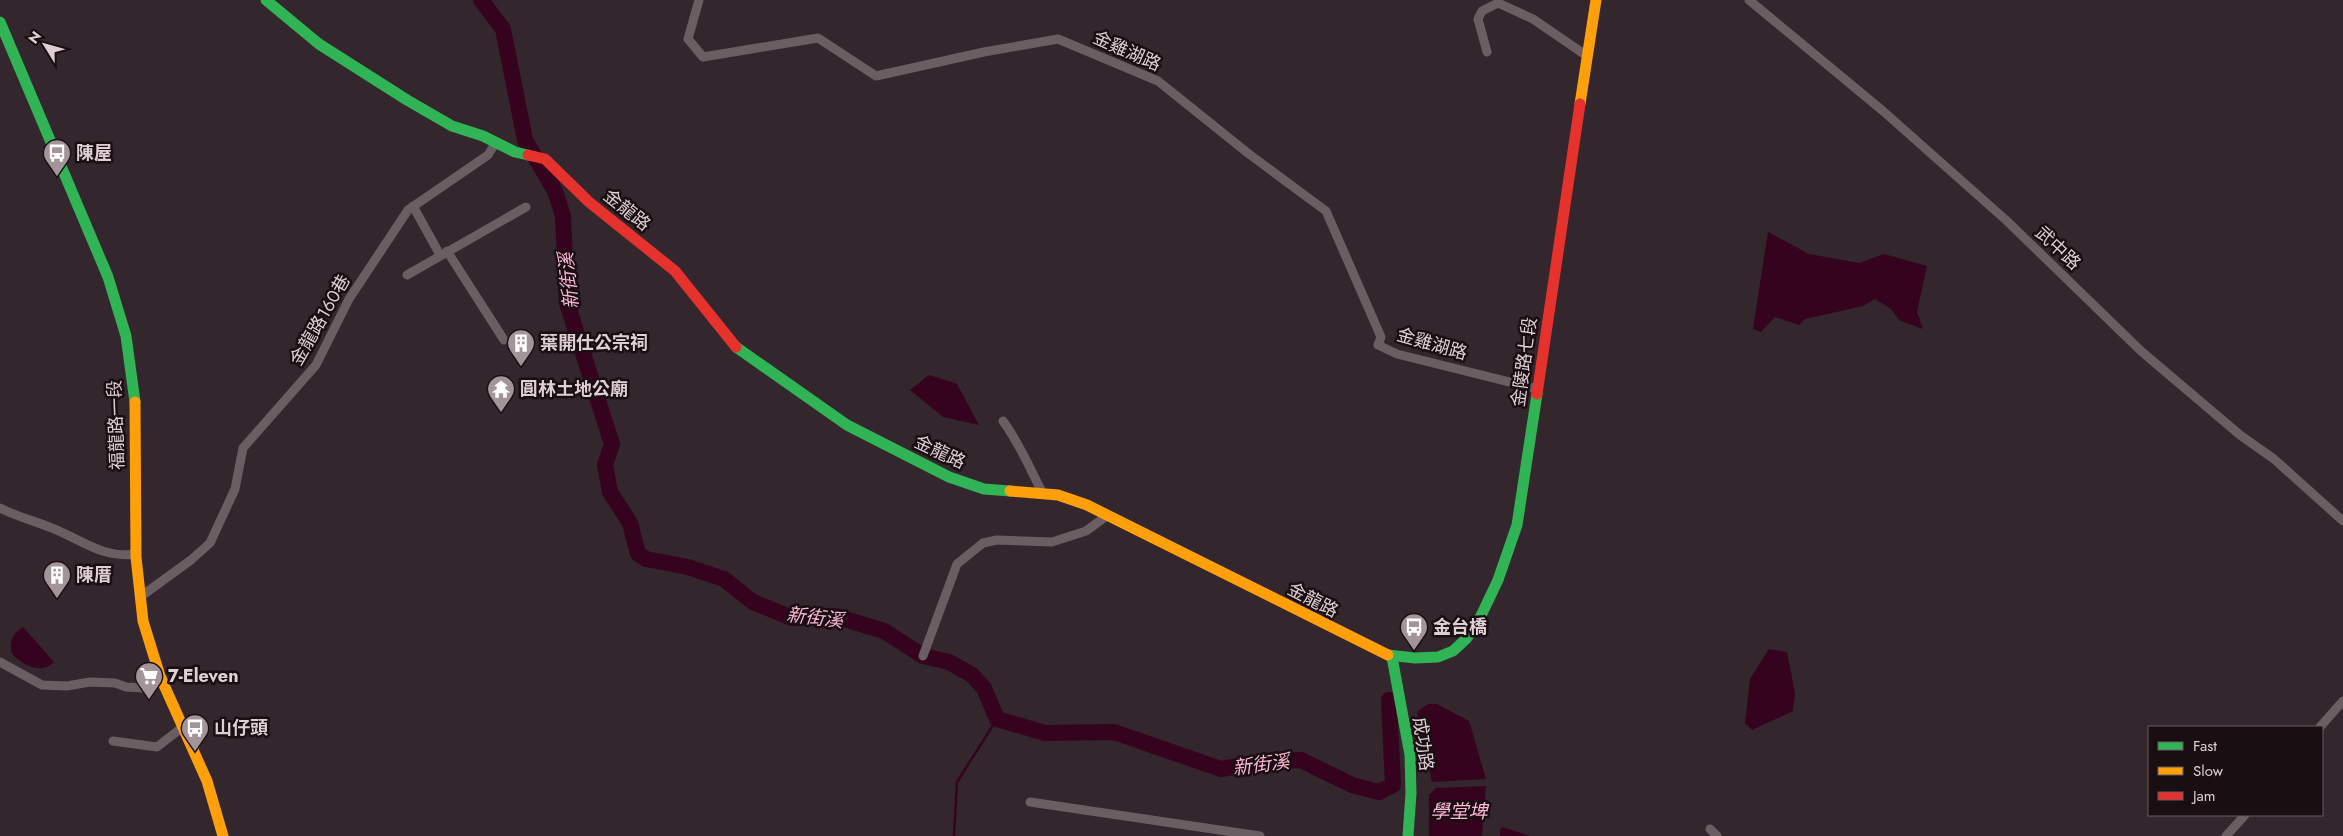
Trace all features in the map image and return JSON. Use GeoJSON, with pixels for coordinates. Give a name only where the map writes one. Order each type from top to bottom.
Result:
{"type":"FeatureCollection","features":[{"type":"Feature","properties":{"kind":"street"},"geometry":{"type":"LineString","coordinates":[[266,0],[319,44],[354,68],[452,126],[496,142]]}},
{"type":"Feature","properties":{"kind":"street","name":"金雞湖路"},"geometry":{"type":"LineString","coordinates":[[698,0],[688,39],[703,57],[818,38],[876,76],[984,52],[1058,39],[1158,81],[1249,154],[1326,211],[1381,336],[1378,345],[1397,354],[1538,389]]}},
{"type":"Feature","properties":{"kind":"street","name":"金陵路七段"},"geometry":{"type":"LineString","coordinates":[[1392,657],[1440,657],[1465,640],[1480,618],[1494,589],[1517,525],[1596,0]]}},
{"type":"Feature","properties":{"kind":"street","name":"武中路"},"geometry":{"type":"LineString","coordinates":[[1749,0],[1883,111],[2007,221],[2142,351],[2240,435],[2274,460],[2343,520]]}},
{"type":"Feature","properties":{"kind":"street"},"geometry":{"type":"LineString","coordinates":[[1487,52],[1478,19],[1482,11],[1498,3],[1534,19],[1587,56]]}},
{"type":"Feature","properties":{"kind":"street","name":"福龍路一段"},"geometry":{"type":"LineString","coordinates":[[0,22],[98,249],[110,281],[124,332],[131,364],[134,404],[135,554],[143,622],[155,662],[210,788],[220,816],[223,836]]}},
{"type":"Feature","properties":{"kind":"street","name":"金龍路"},"geometry":{"type":"LineString","coordinates":[[496,142],[515,152],[545,159],[589,202],[675,271],[738,349],[848,425],[949,477],[984,489],[1058,495],[1087,505],[1392,657]]}},
{"type":"Feature","properties":{"kind":"street","name":"金龍路160巷"},"geometry":{"type":"LineString","coordinates":[[140,597],[191,560],[210,543],[235,488],[243,448],[316,365],[349,298],[381,249],[413,206],[488,155],[496,142]]}},
{"type":"Feature","properties":{"kind":"street"},"geometry":{"type":"LineString","coordinates":[[413,206],[504,340]]}},
{"type":"Feature","properties":{"kind":"street"},"geometry":{"type":"LineString","coordinates":[[407,275],[526,207]]}},
{"type":"Feature","properties":{"kind":"street"},"geometry":{"type":"LineString","coordinates":[[1003,421],[1018,442],[1026,463],[1043,494]]}},
{"type":"Feature","properties":{"kind":"street"},"geometry":{"type":"LineString","coordinates":[[0,508],[29,521],[67,534],[93,549],[122,556],[135,554]]}},
{"type":"Feature","properties":{"kind":"street"},"geometry":{"type":"LineString","coordinates":[[923,656],[957,564],[983,543],[997,540],[1052,542],[1086,531],[1108,515]]}},
{"type":"Feature","properties":{"kind":"street","name":"成功路"},"geometry":{"type":"LineString","coordinates":[[1392,657],[1410,755],[1411,793],[1408,836]]}},
{"type":"Feature","properties":{"kind":"street"},"geometry":{"type":"LineString","coordinates":[[0,662],[42,685],[67,686],[90,682],[114,683],[126,687],[144,688],[162,678]]}},
{"type":"Feature","properties":{"kind":"street"},"geometry":{"type":"LineString","coordinates":[[2321,726],[2343,701]]}},
{"type":"Feature","properties":{"kind":"street"},"geometry":{"type":"LineString","coordinates":[[113,741],[157,747],[184,726]]}},
{"type":"Feature","properties":{"kind":"street"},"geometry":{"type":"LineString","coordinates":[[1030,802],[1260,836]]}},
{"type":"Feature","properties":{"kind":"street"},"geometry":{"type":"LineString","coordinates":[[2226,836],[2243,816]]}},
{"type":"Feature","properties":{"kind":"street"},"geometry":{"type":"LineString","coordinates":[[1710,829],[1717,836]]}},
{"type":"Feature","properties":{"kind":"water"},"geometry":{"type":"Polygon","coordinates":[[[1768,232],[1809,254],[1859,263],[1884,254],[1927,266],[1917,312],[1923,329],[1899,320],[1891,309],[1875,299],[1863,306],[1805,319],[1799,325],[1775,317],[1761,332],[1753,329],[1768,232]]]}},
{"type":"Feature","properties":{"kind":"water"},"geometry":{"type":"Polygon","coordinates":[[[929,375],[957,384],[979,425],[943,417],[910,390],[929,375]]]}},
{"type":"Feature","properties":{"kind":"water"},"geometry":{"type":"Polygon","coordinates":[[[23,627],[54,662],[49,666],[44,668],[32,667],[21,662],[12,654],[12,638],[23,627]]]}},
{"type":"Feature","properties":{"kind":"water"},"geometry":{"type":"Polygon","coordinates":[[[1769,649],[1787,652],[1795,693],[1793,711],[1752,730],[1745,723],[1750,679],[1769,649]]]}},
{"type":"Feature","properties":{"kind":"water"},"geometry":{"type":"Polygon","coordinates":[[[1428,704],[1437,704],[1469,721],[1486,779],[1432,782],[1417,712],[1428,704]]]}},
{"type":"Feature","properties":{"kind":"water","name":"學堂埤"},"geometry":{"type":"Polygon","coordinates":[[[1486,786],[1482,836],[1429,836],[1429,795],[1436,788],[1486,786]]]}},
{"type":"Feature","properties":{"kind":"water"},"geometry":{"type":"Polygon","coordinates":[[[1502,827],[1530,836],[1500,836],[1502,827]]]}},
{"type":"Feature","properties":{"kind":"waterway","name":"新街溪"},"geometry":{"type":"LineString","coordinates":[[481,0],[503,29],[525,140],[555,191],[563,216],[567,303],[612,444],[605,465],[610,492],[630,523],[638,554],[646,559],[688,567],[724,579],[753,602],[792,618],[835,616],[884,631],[923,656],[949,662],[972,675],[984,688],[997,719],[1045,733],[1114,732],[1221,769],[1261,762],[1301,760],[1352,785],[1379,792],[1393,785],[1389,700]]}},
{"type":"Feature","properties":{"kind":"waterway"},"geometry":{"type":"LineString","coordinates":[[954,836],[957,782],[997,719]]}},
{"type":"Feature","properties":{"kind":"traffic: fast"},"geometry":{"type":"LineString","coordinates":[[266,0],[319,44],[407,100],[452,126],[483,136],[515,152],[528,155]]}},
{"type":"Feature","properties":{"kind":"traffic: fast"},"geometry":{"type":"LineString","coordinates":[[0,22],[108,277],[126,336],[135,402]]}},
{"type":"Feature","properties":{"kind":"traffic: fast"},"geometry":{"type":"LineString","coordinates":[[736,347],[847,425],[949,477],[984,489],[1010,491]]}},
{"type":"Feature","properties":{"kind":"traffic: fast"},"geometry":{"type":"LineString","coordinates":[[1388,655],[1415,658],[1438,657],[1453,651],[1466,639],[1478,622],[1498,580],[1517,525],[1537,394]]}},
{"type":"Feature","properties":{"kind":"traffic: fast"},"geometry":{"type":"LineString","coordinates":[[1392,657],[1410,755],[1411,793],[1408,836]]}},
{"type":"Feature","properties":{"kind":"traffic: slow"},"geometry":{"type":"LineString","coordinates":[[1580,104],[1596,0]]}},
{"type":"Feature","properties":{"kind":"traffic: slow"},"geometry":{"type":"LineString","coordinates":[[135,402],[136,557],[143,621],[160,676],[207,781],[223,836]]}},
{"type":"Feature","properties":{"kind":"traffic: slow"},"geometry":{"type":"LineString","coordinates":[[1010,491],[1058,495],[1087,505],[1388,655]]}},
{"type":"Feature","properties":{"kind":"traffic: jam"},"geometry":{"type":"LineString","coordinates":[[1537,394],[1580,104]]}},
{"type":"Feature","properties":{"kind":"traffic: jam"},"geometry":{"type":"LineString","coordinates":[[528,155],[545,159],[589,202],[675,271],[736,347]]}},
{"type":"Feature","properties":{"kind":"place","name":"陳屋"},"geometry":{"type":"Point","coordinates":[57,177]}},
{"type":"Feature","properties":{"kind":"place","name":"葉開仕公宗祠"},"geometry":{"type":"Point","coordinates":[521,367]}},
{"type":"Feature","properties":{"kind":"place","name":"圓林土地公廟"},"geometry":{"type":"Point","coordinates":[501,413]}},
{"type":"Feature","properties":{"kind":"place","name":"陳厝"},"geometry":{"type":"Point","coordinates":[57,599]}},
{"type":"Feature","properties":{"kind":"place","name":"金台橋"},"geometry":{"type":"Point","coordinates":[1414,651]}},
{"type":"Feature","properties":{"kind":"place","name":"7-Eleven"},"geometry":{"type":"Point","coordinates":[149,700]}},
{"type":"Feature","properties":{"kind":"place","name":"山仔頭"},"geometry":{"type":"Point","coordinates":[195,752]}}]}
